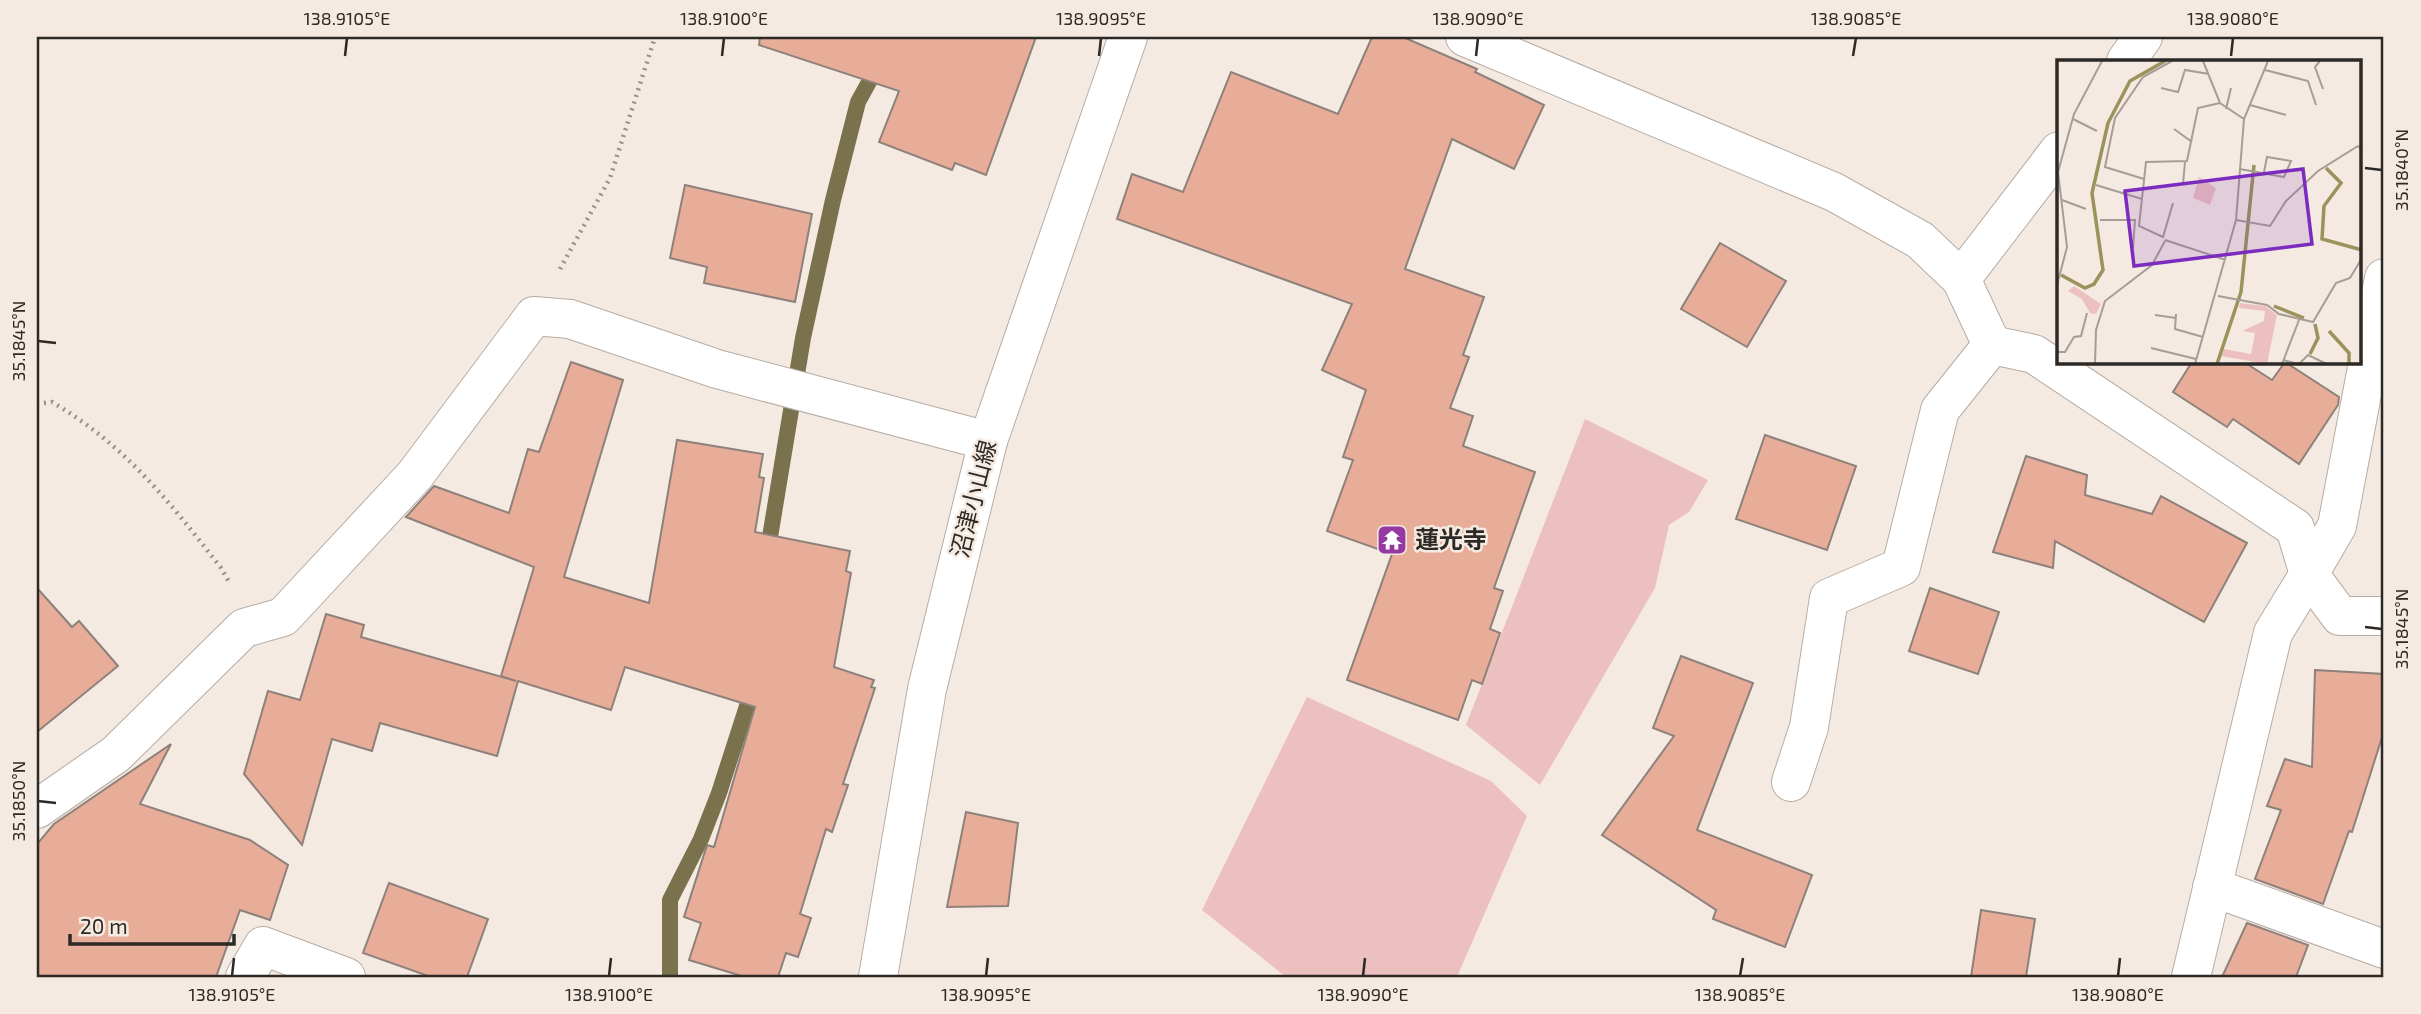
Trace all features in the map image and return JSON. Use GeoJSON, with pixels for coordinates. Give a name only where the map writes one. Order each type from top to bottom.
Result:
{"type":"FeatureCollection","features":[{"type":"Feature","properties":{"kind":"street","name":"沼津小山線"},"geometry":{"type":"LineString","coordinates":[[878,977],[927,689],[988,441],[1128,37]]}},
{"type":"Feature","properties":{"kind":"street"},"geometry":{"type":"LineString","coordinates":[[1465,37],[1834,192],[1920,240],[1961,279],[1992,345]]}},
{"type":"Feature","properties":{"kind":"street"},"geometry":{"type":"LineString","coordinates":[[2127,60],[2143,37]]}},
{"type":"Feature","properties":{"kind":"street"},"geometry":{"type":"LineString","coordinates":[[1961,279],[2057,154]]}},
{"type":"Feature","properties":{"kind":"street"},"geometry":{"type":"LineString","coordinates":[[2191,977],[2273,633],[2337,526],[2384,278]]}},
{"type":"Feature","properties":{"kind":"street"},"geometry":{"type":"LineString","coordinates":[[37,809],[116,754],[244,628],[283,617],[415,475],[534,316],[570,319],[717,369],[988,441]]}},
{"type":"Feature","properties":{"kind":"street"},"geometry":{"type":"LineString","coordinates":[[1992,345],[2034,354],[2295,528],[2309,574],[2340,616],[2384,617]]}},
{"type":"Feature","properties":{"kind":"street"},"geometry":{"type":"LineString","coordinates":[[1791,782],[1809,727],[1829,598],[1901,567],[1940,410],[1992,345]]}},
{"type":"Feature","properties":{"kind":"street"},"geometry":{"type":"LineString","coordinates":[[2212,887],[2384,949]]}},
{"type":"Feature","properties":{"kind":"street"},"geometry":{"type":"LineString","coordinates":[[245,977],[263,946],[346,977]]}},
{"type":"Feature","properties":{"kind":"path"},"geometry":{"type":"LineString","coordinates":[[534,316],[610,178],[655,37]]}},
{"type":"Feature","properties":{"kind":"path"},"geometry":{"type":"LineString","coordinates":[[37,404],[52,402],[81,419],[145,474],[221,568],[255,624]]}},
{"type":"Feature","properties":{"kind":"shaded area"},"geometry":{"type":"Polygon","coordinates":[[[1585,419],[1708,480],[1689,512],[1669,525],[1655,588],[1540,785],[1466,725],[1585,419]]]}},
{"type":"Feature","properties":{"kind":"shaded area"},"geometry":{"type":"Polygon","coordinates":[[[1307,697],[1491,781],[1527,816],[1457,977],[1286,977],[1202,910],[1307,697]]]}},
{"type":"Feature","properties":{"kind":"building"},"geometry":{"type":"Polygon","coordinates":[[[760,37],[1036,37],[986,175],[955,163],[952,170],[879,142],[899,91],[759,45],[760,37]]]}},
{"type":"Feature","properties":{"kind":"building"},"geometry":{"type":"Polygon","coordinates":[[[1372,37],[1403,37],[1477,69],[1475,72],[1544,105],[1514,169],[1452,139],[1405,269],[1484,297],[1463,355],[1469,357],[1450,408],[1473,416],[1463,446],[1535,472],[1494,588],[1503,591],[1490,629],[1500,633],[1482,684],[1472,680],[1458,720],[1347,680],[1392,554],[1327,531],[1353,460],[1343,457],[1366,390],[1322,370],[1352,304],[1117,219],[1132,174],[1183,192],[1231,72],[1338,114],[1372,37]]]}},
{"type":"Feature","properties":{"kind":"building"},"geometry":{"type":"Polygon","coordinates":[[[685,185],[812,214],[795,302],[704,283],[707,267],[670,258],[685,185]]]}},
{"type":"Feature","properties":{"kind":"building"},"geometry":{"type":"Polygon","coordinates":[[[1720,243],[1786,281],[1747,347],[1681,309],[1720,243]]]}},
{"type":"Feature","properties":{"kind":"building"},"geometry":{"type":"Polygon","coordinates":[[[571,362],[623,380],[564,577],[649,603],[677,440],[763,454],[759,477],[764,478],[755,532],[850,551],[846,571],[851,573],[834,667],[874,680],[871,687],[875,688],[843,784],[848,785],[832,832],[826,829],[800,914],[811,918],[798,957],[786,953],[778,977],[745,977],[689,960],[701,923],[684,917],[707,845],[714,847],[755,707],[625,667],[611,710],[518,681],[497,756],[380,723],[372,751],[332,739],[302,845],[244,774],[268,691],[300,700],[326,614],[364,625],[361,637],[516,681],[501,676],[534,567],[406,517],[434,486],[509,513],[528,449],[539,452],[571,362]]]}},
{"type":"Feature","properties":{"kind":"building"},"geometry":{"type":"Polygon","coordinates":[[[2191,364],[2247,364],[2272,380],[2284,364],[2288,364],[2339,397],[2338,405],[2299,464],[2233,419],[2227,427],[2173,392],[2191,364]]]}},
{"type":"Feature","properties":{"kind":"building"},"geometry":{"type":"Polygon","coordinates":[[[1765,435],[1856,466],[1827,550],[1736,519],[1765,435]]]}},
{"type":"Feature","properties":{"kind":"building"},"geometry":{"type":"Polygon","coordinates":[[[2026,456],[2087,475],[2085,495],[2152,514],[2161,496],[2247,543],[2204,622],[2055,541],[2053,568],[1993,552],[2026,456]]]}},
{"type":"Feature","properties":{"kind":"building"},"geometry":{"type":"Polygon","coordinates":[[[37,588],[72,627],[79,621],[118,666],[37,732],[37,588]]]}},
{"type":"Feature","properties":{"kind":"building"},"geometry":{"type":"Polygon","coordinates":[[[1930,588],[1999,612],[1978,674],[1909,651],[1930,588]]]}},
{"type":"Feature","properties":{"kind":"building"},"geometry":{"type":"Polygon","coordinates":[[[1681,656],[1753,683],[1697,830],[1812,875],[1785,947],[1713,919],[1716,910],[1602,835],[1674,736],[1653,728],[1681,656]]]}},
{"type":"Feature","properties":{"kind":"building"},"geometry":{"type":"Polygon","coordinates":[[[2315,670],[2384,674],[2384,731],[2352,832],[2349,831],[2323,904],[2255,879],[2281,810],[2267,806],[2285,759],[2312,767],[2315,670]]]}},
{"type":"Feature","properties":{"kind":"building"},"geometry":{"type":"Polygon","coordinates":[[[171,744],[140,804],[250,840],[288,865],[270,920],[240,910],[216,977],[37,977],[37,844],[54,824],[171,744]]]}},
{"type":"Feature","properties":{"kind":"building"},"geometry":{"type":"Polygon","coordinates":[[[966,812],[1018,823],[1008,906],[947,907],[966,812]]]}},
{"type":"Feature","properties":{"kind":"building"},"geometry":{"type":"Polygon","coordinates":[[[389,883],[488,919],[467,977],[431,977],[363,953],[389,883]]]}},
{"type":"Feature","properties":{"kind":"building"},"geometry":{"type":"Polygon","coordinates":[[[1981,910],[2035,919],[2026,977],[1971,977],[1981,910]]]}},
{"type":"Feature","properties":{"kind":"building"},"geometry":{"type":"Polygon","coordinates":[[[2247,923],[2308,945],[2296,977],[2222,977],[2247,923]]]}},
{"type":"Feature","properties":{"kind":"waterway"},"geometry":{"type":"LineString","coordinates":[[767,555],[803,338],[833,200],[858,102],[875,71],[887,37]]}},
{"type":"Feature","properties":{"kind":"waterway"},"geometry":{"type":"LineString","coordinates":[[670,977],[670,900],[701,839],[719,793],[748,703],[750,684]]}},
{"type":"Feature","properties":{"kind":"place","name":"蓮光寺"},"geometry":{"type":"Point","coordinates":[1392,540]}}]}
